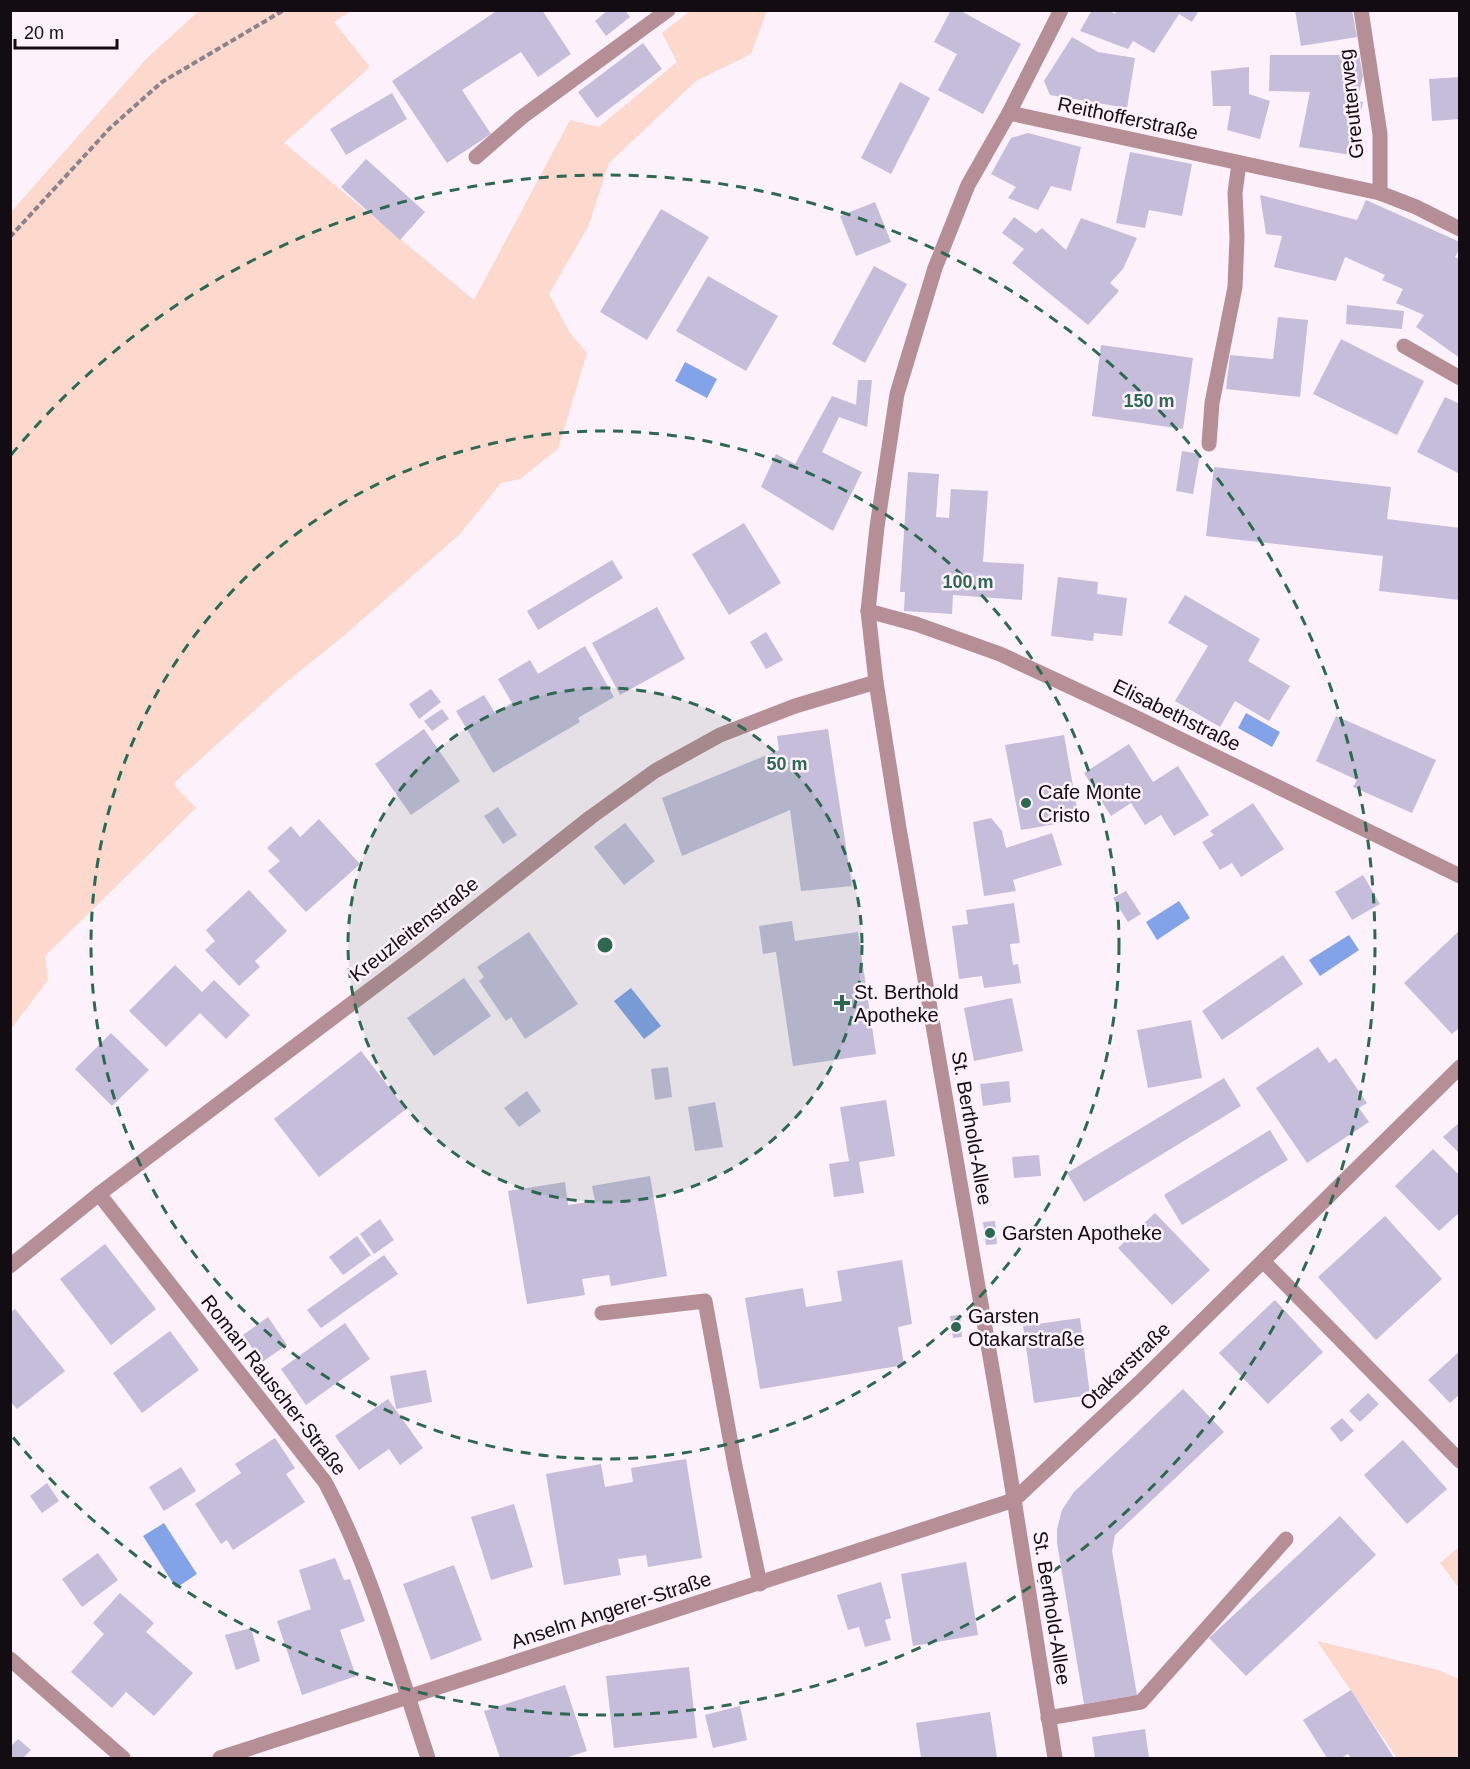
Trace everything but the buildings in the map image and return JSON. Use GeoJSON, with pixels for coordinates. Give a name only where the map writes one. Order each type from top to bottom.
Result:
{"type":"FeatureCollection","features":[{"type":"Feature","properties":{"kind":"street"},"geometry":{"type":"LineString","coordinates":[[476,157],[522,117],[668,10]]}},
{"type":"Feature","properties":{"kind":"street","name":"St. Berthold-Allee"},"geometry":{"type":"LineString","coordinates":[[1055,1758],[1014,1500],[899,828],[876,682],[868,611],[877,527],[897,394],[935,268],[968,185],[1009,113],[1061,10]]}},
{"type":"Feature","properties":{"kind":"street","name":"Greutterweg"},"geometry":{"type":"LineString","coordinates":[[1361,10],[1380,134],[1380,193]]}},
{"type":"Feature","properties":{"kind":"street","name":"Reithofferstraße"},"geometry":{"type":"LineString","coordinates":[[1009,113],[1239,163],[1334,181],[1380,193],[1416,207],[1460,230]]}},
{"type":"Feature","properties":{"kind":"street"},"geometry":{"type":"LineString","coordinates":[[1209,444],[1212,403],[1235,287],[1236,193],[1239,163]]}},
{"type":"Feature","properties":{"kind":"street"},"geometry":{"type":"LineString","coordinates":[[1404,346],[1460,378]]}},
{"type":"Feature","properties":{"kind":"street","name":"Elisabethstraße"},"geometry":{"type":"LineString","coordinates":[[868,611],[916,624],[1000,654],[1135,717],[1460,876]]}},
{"type":"Feature","properties":{"kind":"street","name":"Kreuzleitenstraße"},"geometry":{"type":"LineString","coordinates":[[10,1266],[99,1194],[416,956],[591,817],[655,771],[720,735],[795,706],[876,682]]}},
{"type":"Feature","properties":{"kind":"street","name":"Otakarstraße"},"geometry":{"type":"LineString","coordinates":[[1014,1500],[1139,1383],[1460,1067]]}},
{"type":"Feature","properties":{"kind":"street","name":"Roman Rauscher-Straße"},"geometry":{"type":"LineString","coordinates":[[99,1194],[325,1482],[345,1519],[428,1758]]}},
{"type":"Feature","properties":{"kind":"street"},"geometry":{"type":"LineString","coordinates":[[1263,1261],[1460,1461]]}},
{"type":"Feature","properties":{"kind":"street"},"geometry":{"type":"LineString","coordinates":[[602,1313],[705,1301],[735,1466],[760,1584]]}},
{"type":"Feature","properties":{"kind":"street","name":"Anselm Angerer-Straße"},"geometry":{"type":"LineString","coordinates":[[220,1758],[1014,1500]]}},
{"type":"Feature","properties":{"kind":"street"},"geometry":{"type":"LineString","coordinates":[[1048,1718],[1141,1702],[1286,1539]]}},
{"type":"Feature","properties":{"kind":"street"},"geometry":{"type":"LineString","coordinates":[[10,1659],[123,1758]]}},
{"type":"Feature","properties":{"kind":"path"},"geometry":{"type":"LineString","coordinates":[[10,237],[110,128],[162,82],[284,10]]}},
{"type":"Feature","properties":{"kind":"shaded area"},"geometry":{"type":"Polygon","coordinates":[[[199,11],[351,11],[334,22],[370,67],[284,143],[474,300],[570,120],[599,127],[677,62],[662,33],[690,11],[767,11],[751,54],[696,81],[609,163],[588,227],[549,294],[570,333],[587,353],[558,449],[520,479],[501,483],[460,534],[347,633],[278,689],[173,784],[196,808],[45,956],[48,980],[11,1029],[11,212],[147,58],[199,11]]]}},
{"type":"Feature","properties":{"kind":"shaded area"},"geometry":{"type":"Polygon","coordinates":[[[1459,1547],[1459,1588],[1440,1563],[1459,1547]]]}},
{"type":"Feature","properties":{"kind":"shaded area"},"geometry":{"type":"Polygon","coordinates":[[[1317,1641],[1438,1670],[1459,1679],[1459,1758],[1397,1758],[1317,1641]]]}},
{"type":"Feature","properties":{"kind":"water"},"geometry":{"type":"Polygon","coordinates":[[[685,362],[717,379],[707,398],[675,381],[685,362]]]}},
{"type":"Feature","properties":{"kind":"water"},"geometry":{"type":"Polygon","coordinates":[[[1246,713],[1280,732],[1272,747],[1238,728],[1246,713]]]}},
{"type":"Feature","properties":{"kind":"water"},"geometry":{"type":"Polygon","coordinates":[[[1179,901],[1190,918],[1157,940],[1146,922],[1179,901]]]}},
{"type":"Feature","properties":{"kind":"water"},"geometry":{"type":"Polygon","coordinates":[[[1349,935],[1359,950],[1320,976],[1309,960],[1349,935]]]}},
{"type":"Feature","properties":{"kind":"water"},"geometry":{"type":"Polygon","coordinates":[[[631,988],[661,1026],[644,1039],[614,1001],[631,988]]]}},
{"type":"Feature","properties":{"kind":"water"},"geometry":{"type":"Polygon","coordinates":[[[164,1523],[197,1574],[176,1588],[143,1536],[164,1523]]]}},
{"type":"Feature","properties":{"kind":"place","name":"Cafe Monte Cristo"},"geometry":{"type":"Point","coordinates":[1026,803]}},
{"type":"Feature","properties":{"kind":"place","name":"St. Berthold Apotheke"},"geometry":{"type":"Point","coordinates":[842,1003]}},
{"type":"Feature","properties":{"kind":"place","name":"Garsten Apotheke"},"geometry":{"type":"Point","coordinates":[990,1233]}},
{"type":"Feature","properties":{"kind":"place","name":"Garsten Otakarstraße"},"geometry":{"type":"Point","coordinates":[956,1327]}}]}
